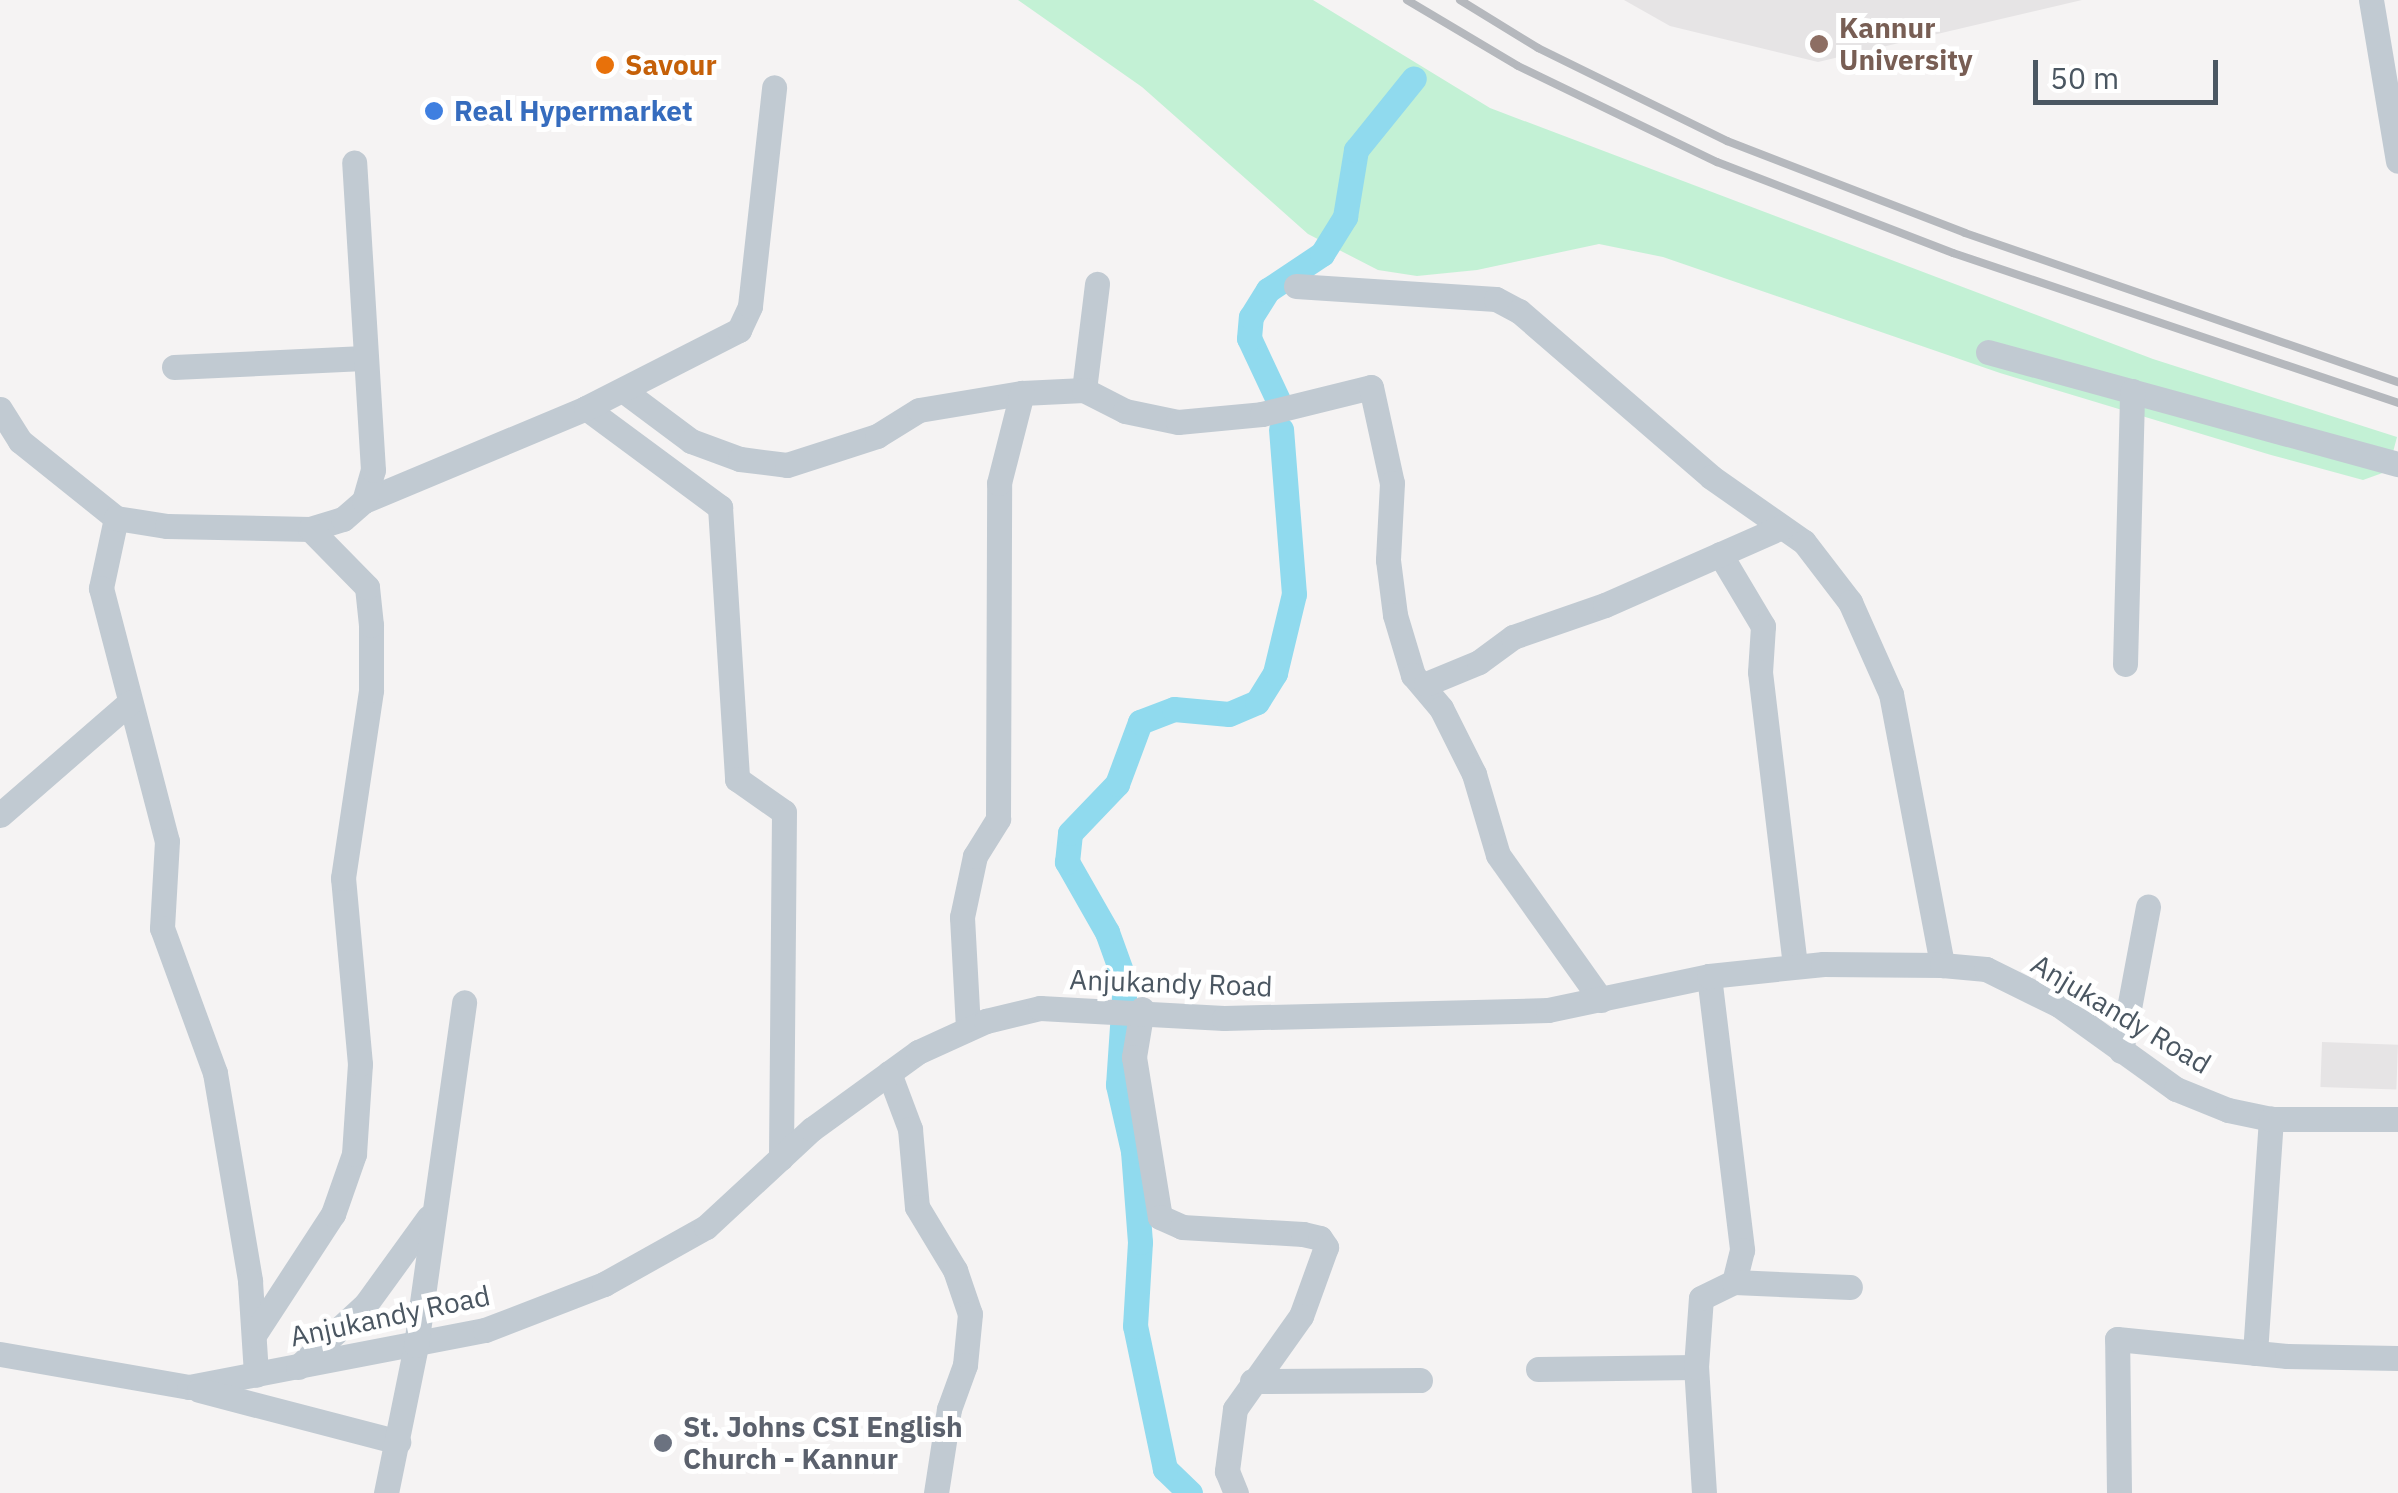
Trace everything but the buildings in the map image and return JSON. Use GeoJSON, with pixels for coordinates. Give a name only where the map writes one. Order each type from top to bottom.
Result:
{"type":"FeatureCollection","features":[{"type":"Feature","properties":{"kind":"street"},"geometry":{"type":"LineString","coordinates":[[2370,0],[2398,162]]}},
{"type":"Feature","properties":{"kind":"street"},"geometry":{"type":"LineString","coordinates":[[0,408],[20,441],[116,518],[167,526],[310,529],[343,519],[364,501],[586,408],[739,330],[750,306],[774,87]]}},
{"type":"Feature","properties":{"kind":"street"},"geometry":{"type":"LineString","coordinates":[[354,163],[373,470],[364,501]]}},
{"type":"Feature","properties":{"kind":"street"},"geometry":{"type":"LineString","coordinates":[[1084,390],[1097,284]]}},
{"type":"Feature","properties":{"kind":"street"},"geometry":{"type":"LineString","coordinates":[[1296,286],[1496,299],[1804,542],[1839,587],[1875,647],[1891,694],[1942,965]]}},
{"type":"Feature","properties":{"kind":"street"},"geometry":{"type":"LineString","coordinates":[[1988,352],[2398,464]]}},
{"type":"Feature","properties":{"kind":"street"},"geometry":{"type":"LineString","coordinates":[[174,368],[364,358]]}},
{"type":"Feature","properties":{"kind":"street"},"geometry":{"type":"LineString","coordinates":[[624,390],[691,442],[740,459],[787,465],[877,436],[919,410],[1022,394],[1084,390],[1126,411],[1178,422],[1262,414],[1370,387],[1392,483],[1388,560],[1395,614],[1413,675],[1426,684],[1481,792],[1490,842],[1601,1000]]}},
{"type":"Feature","properties":{"kind":"street"},"geometry":{"type":"LineString","coordinates":[[2126,664],[2132,391]]}},
{"type":"Feature","properties":{"kind":"street"},"geometry":{"type":"LineString","coordinates":[[968,1028],[962,917],[975,856],[998,818],[999,482],[1022,394]]}},
{"type":"Feature","properties":{"kind":"street"},"geometry":{"type":"LineString","coordinates":[[586,408],[720,506],[737,780],[784,812],[781,1158]]}},
{"type":"Feature","properties":{"kind":"street"},"geometry":{"type":"LineString","coordinates":[[116,518],[100,588],[167,840],[162,928],[215,1073],[254,1335],[256,1375]]}},
{"type":"Feature","properties":{"kind":"street"},"geometry":{"type":"LineString","coordinates":[[1426,684],[1479,662],[1513,637],[1782,527]]}},
{"type":"Feature","properties":{"kind":"street"},"geometry":{"type":"LineString","coordinates":[[254,1335],[333,1214],[354,1154],[360,1064],[344,878],[371,690],[371,626],[367,587],[310,529]]}},
{"type":"Feature","properties":{"kind":"street"},"geometry":{"type":"LineString","coordinates":[[1720,554],[1763,626],[1760,672],[1796,966]]}},
{"type":"Feature","properties":{"kind":"street"},"geometry":{"type":"LineString","coordinates":[[0,815],[129,704]]}},
{"type":"Feature","properties":{"kind":"street"},"geometry":{"type":"LineString","coordinates":[[2121,1051],[2148,907]]}},
{"type":"Feature","properties":{"kind":"street","name":"Anjukandy Road"},"geometry":{"type":"LineString","coordinates":[[0,1354],[189,1387],[485,1330],[604,1284],[706,1227],[781,1158],[889,1073],[968,1028],[1040,1008],[1142,1010],[1224,1018],[1373,1018],[1548,1010],[1709,976],[1796,966],[1942,965],[1986,970],[2059,1005],[2176,1089],[2271,1119],[2398,1118]]}},
{"type":"Feature","properties":{"kind":"street"},"geometry":{"type":"LineString","coordinates":[[1709,976],[1742,1250],[1734,1282]]}},
{"type":"Feature","properties":{"kind":"street"},"geometry":{"type":"LineString","coordinates":[[386,1493],[416,1344],[464,1002]]}},
{"type":"Feature","properties":{"kind":"street"},"geometry":{"type":"LineString","coordinates":[[1142,1010],[1134,1057],[1160,1216],[1182,1227],[1303,1234],[1326,1247],[1301,1316],[1252,1380],[1229,1430],[1227,1471],[1236,1493]]}},
{"type":"Feature","properties":{"kind":"street"},"geometry":{"type":"LineString","coordinates":[[889,1073],[910,1130],[917,1207],[955,1270],[970,1314],[966,1365],[949,1408],[936,1493]]}},
{"type":"Feature","properties":{"kind":"street"},"geometry":{"type":"LineString","coordinates":[[2255,1353],[2271,1119]]}},
{"type":"Feature","properties":{"kind":"street"},"geometry":{"type":"LineString","coordinates":[[298,1367],[366,1304],[408,1253],[436,1205]]}},
{"type":"Feature","properties":{"kind":"street"},"geometry":{"type":"LineString","coordinates":[[1704,1493],[1696,1367],[1697,1305],[1734,1282],[1850,1287]]}},
{"type":"Feature","properties":{"kind":"street"},"geometry":{"type":"LineString","coordinates":[[2119,1493],[2116,1339],[2255,1353],[2398,1358]]}},
{"type":"Feature","properties":{"kind":"street"},"geometry":{"type":"LineString","coordinates":[[1538,1369],[1696,1367]]}},
{"type":"Feature","properties":{"kind":"street"},"geometry":{"type":"LineString","coordinates":[[1252,1380],[1420,1380]]}},
{"type":"Feature","properties":{"kind":"street"},"geometry":{"type":"LineString","coordinates":[[189,1387],[398,1442]]}},
{"type":"Feature","properties":{"kind":"shaded area","name":"Kannur University"},"geometry":{"type":"Polygon","coordinates":[[[1624,0],[2082,0],[1818,62],[1670,26],[1624,0]]]}},
{"type":"Feature","properties":{"kind":"shaded area"},"geometry":{"type":"Polygon","coordinates":[[[2322,1042],[2398,1045],[2396,1090],[2320,1087],[2322,1042]]]}},
{"type":"Feature","properties":{"kind":"green space"},"geometry":{"type":"Polygon","coordinates":[[[1018,0],[1313,0],[1490,108],[2153,359],[2397,437],[2388,471],[2363,480],[2271,455],[2000,373],[1663,257],[1599,244],[1477,270],[1417,276],[1378,270],[1308,234],[1142,87],[1018,0]]]}},
{"type":"Feature","properties":{"kind":"waterway"},"geometry":{"type":"LineString","coordinates":[[1278,400],[1249,338],[1251,317],[1268,290],[1322,254],[1345,217],[1356,150],[1414,78]]}},
{"type":"Feature","properties":{"kind":"waterway"},"geometry":{"type":"LineString","coordinates":[[1190,1493],[1165,1469],[1135,1326],[1140,1242],[1133,1151],[1118,1085],[1125,982],[1107,932],[1067,862],[1070,833],[1117,784],[1140,722],[1174,709],[1229,714],[1257,702],[1275,673],[1294,594],[1281,430]]}},
{"type":"Feature","properties":{"kind":"railway"},"geometry":{"type":"LineString","coordinates":[[1407,0],[1518,66],[1717,162],[1953,253],[2398,403]]}},
{"type":"Feature","properties":{"kind":"railway"},"geometry":{"type":"LineString","coordinates":[[1460,0],[1538,48],[1727,141],[1965,233],[2398,382]]}},
{"type":"Feature","properties":{"kind":"place","name":"Kannur University"},"geometry":{"type":"Point","coordinates":[1819,44]}},
{"type":"Feature","properties":{"kind":"place","name":"Savour"},"geometry":{"type":"Point","coordinates":[605,65]}},
{"type":"Feature","properties":{"kind":"place","name":"Real Hypermarket"},"geometry":{"type":"Point","coordinates":[434,111]}},
{"type":"Feature","properties":{"kind":"place","name":"St. Johns CSI English Church - Kannur"},"geometry":{"type":"Point","coordinates":[663,1443]}}]}
